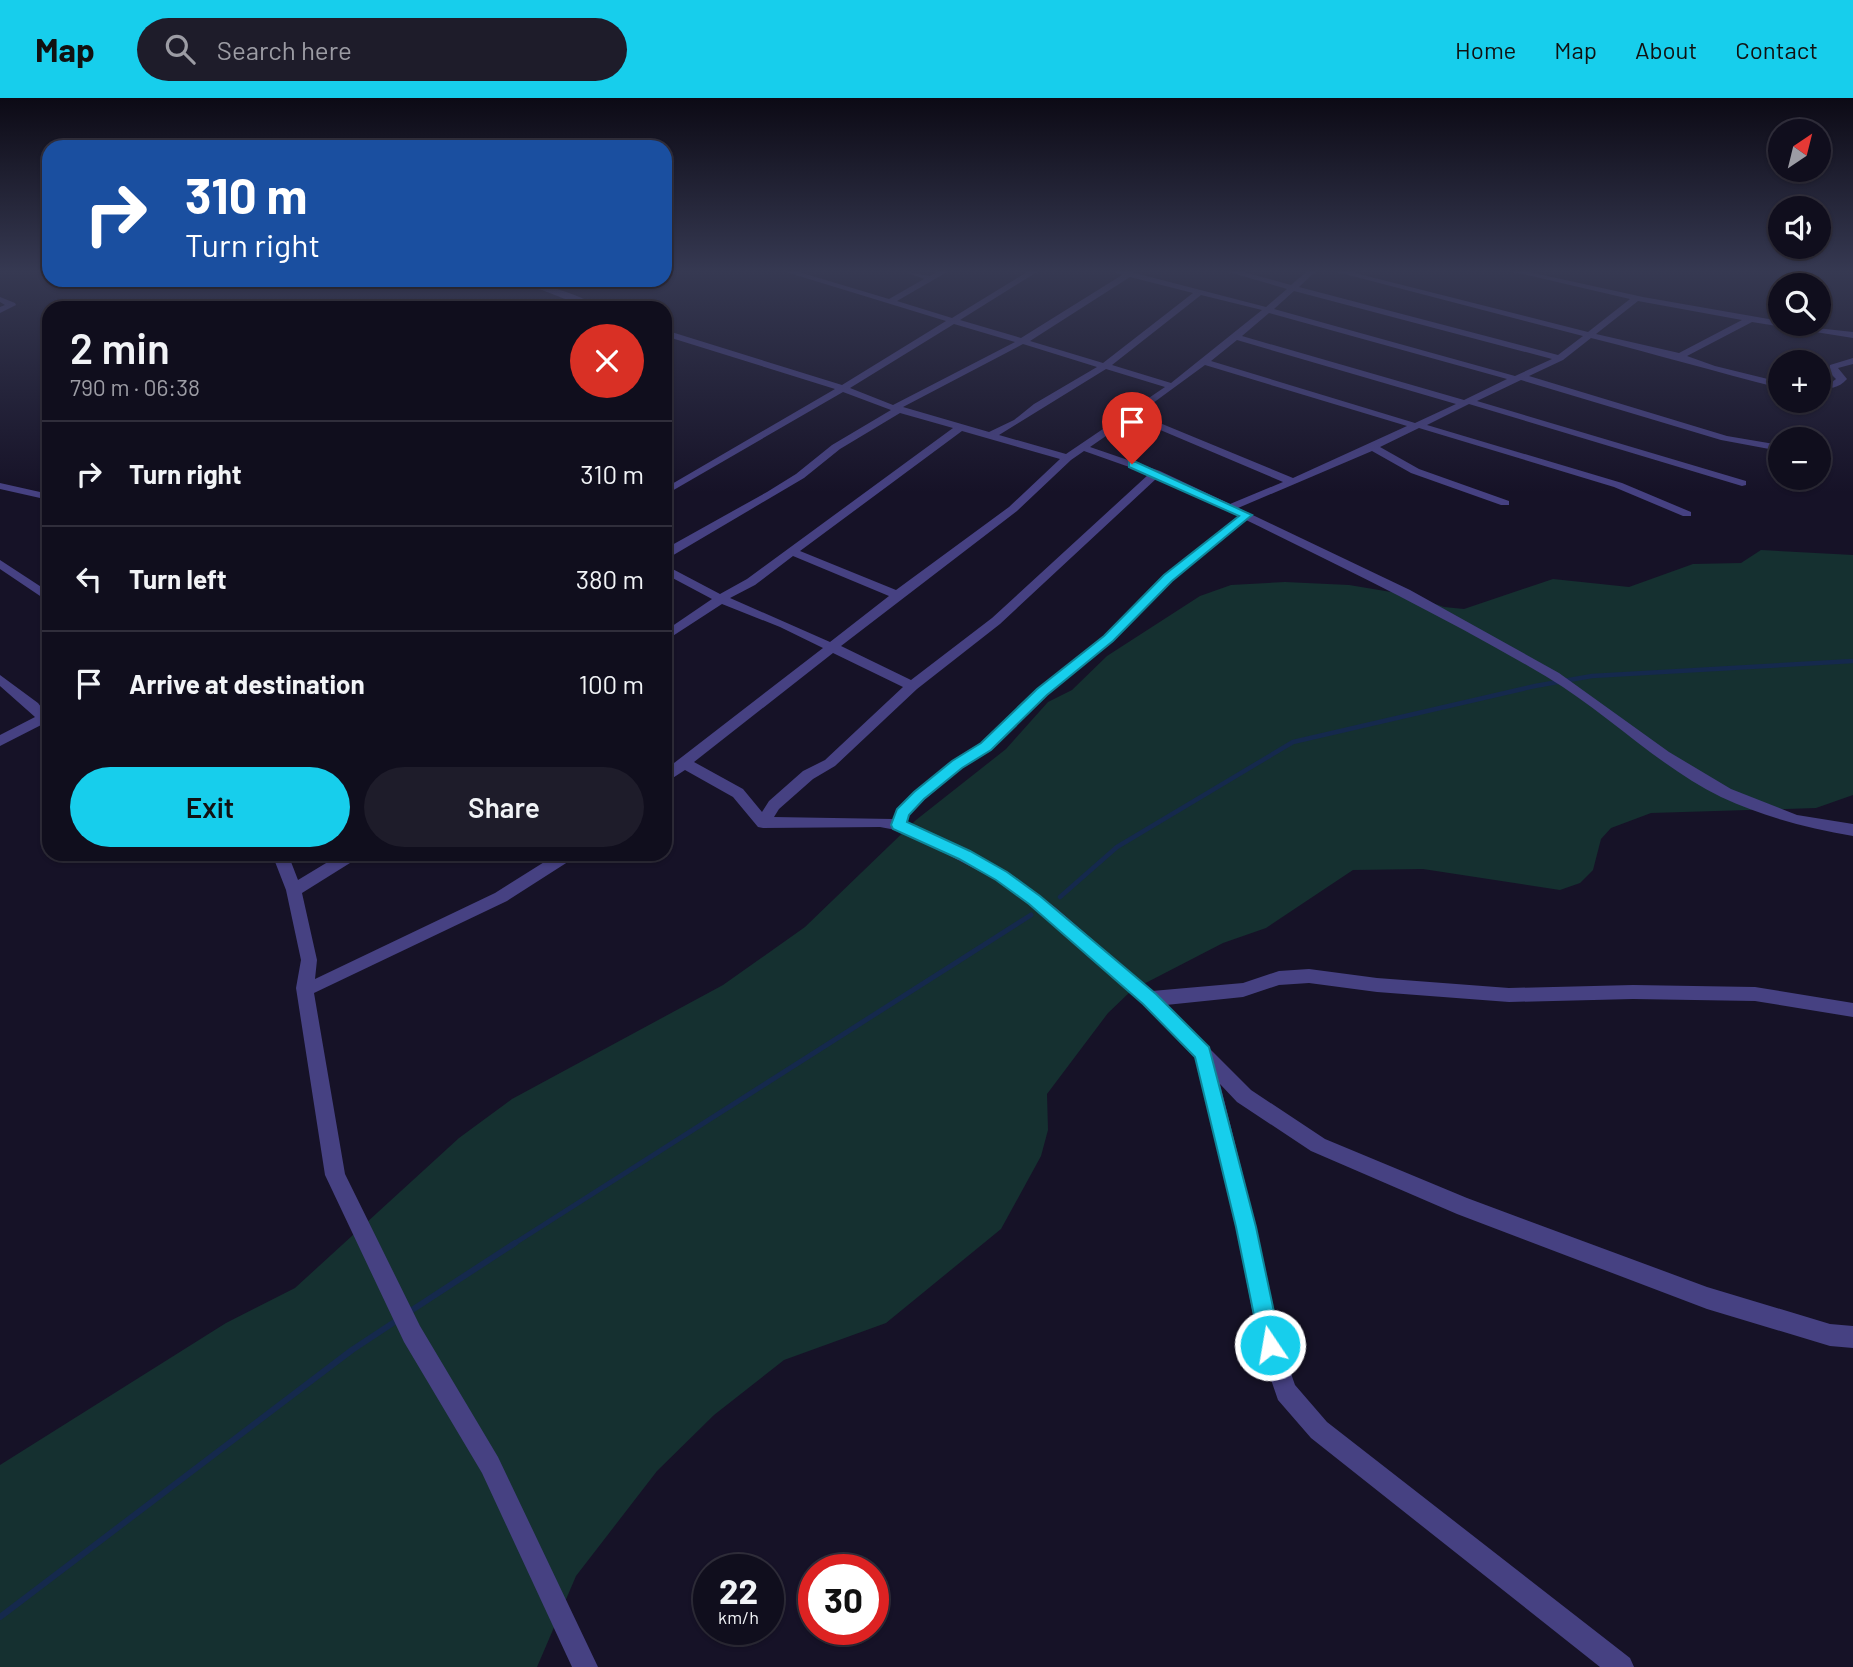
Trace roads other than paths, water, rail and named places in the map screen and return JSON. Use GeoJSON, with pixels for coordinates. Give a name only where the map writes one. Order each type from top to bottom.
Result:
{"type":"FeatureCollection","features":[{"type":"Feature","properties":{"kind":"street"},"geometry":{"type":"LineString","coordinates":[[705,345],[843,388],[874,402],[1068,458]]}},
{"type":"Feature","properties":{"kind":"street"},"geometry":{"type":"LineString","coordinates":[[672,488],[912,345]]}},
{"type":"Feature","properties":{"kind":"street"},"geometry":{"type":"LineString","coordinates":[[672,551],[790,482],[836,447],[897,409],[1015,345]]}},
{"type":"Feature","properties":{"kind":"street"},"geometry":{"type":"LineString","coordinates":[[1038,345],[1172,386]]}},
{"type":"Feature","properties":{"kind":"street"},"geometry":{"type":"LineString","coordinates":[[988,437],[1017,422],[1106,365],[1131,345]]}},
{"type":"Feature","properties":{"kind":"street"},"geometry":{"type":"LineString","coordinates":[[672,772],[898,595],[1013,509],[1068,458],[1172,386],[1224,345]]}},
{"type":"Feature","properties":{"kind":"street"},"geometry":{"type":"LineString","coordinates":[[1265,345],[1742,483]]}},
{"type":"Feature","properties":{"kind":"street"},"geometry":{"type":"LineString","coordinates":[[1398,345],[1632,408],[1676,425],[1768,447]]}},
{"type":"Feature","properties":{"kind":"street"},"geometry":{"type":"LineString","coordinates":[[1512,345],[1560,358]]}},
{"type":"Feature","properties":{"kind":"street"},"geometry":{"type":"LineString","coordinates":[[1231,507],[1373,447],[1560,358],[1578,345]]}},
{"type":"Feature","properties":{"kind":"street"},"geometry":{"type":"LineString","coordinates":[[1632,345],[1768,381]]}},
{"type":"Feature","properties":{"kind":"street"},"geometry":{"type":"LineString","coordinates":[[1680,356],[1701,345]]}},
{"type":"Feature","properties":{"kind":"street"},"geometry":{"type":"LineString","coordinates":[[1202,361],[1618,485],[1687,514]]}},
{"type":"Feature","properties":{"kind":"street"},"geometry":{"type":"LineString","coordinates":[[1831,385],[1842,379],[1833,372],[1833,368],[1853,361]]}},
{"type":"Feature","properties":{"kind":"street"},"geometry":{"type":"LineString","coordinates":[[1132,414],[1293,482]]}},
{"type":"Feature","properties":{"kind":"street"},"geometry":{"type":"LineString","coordinates":[[672,632],[721,598],[751,582],[961,427]]}},
{"type":"Feature","properties":{"kind":"street"},"geometry":{"type":"LineString","coordinates":[[1373,447],[1415,471],[1505,503]]}},
{"type":"Feature","properties":{"kind":"street"},"geometry":{"type":"LineString","coordinates":[[1085,448],[1156,473],[1406,593],[1554,676],[1664,755],[1726,793],[1795,820],[1853,831]]}},
{"type":"Feature","properties":{"kind":"street"},"geometry":{"type":"LineString","coordinates":[[763,823],[774,805],[808,775],[830,762],[912,687],[996,621],[1156,473]]}},
{"type":"Feature","properties":{"kind":"street"},"geometry":{"type":"LineString","coordinates":[[0,486],[42,495]]}},
{"type":"Feature","properties":{"kind":"street"},"geometry":{"type":"LineString","coordinates":[[899,825],[902,813],[919,796],[957,765],[986,746],[1042,692],[1109,638],[1168,578],[1247,515]]}},
{"type":"Feature","properties":{"kind":"street"},"geometry":{"type":"LineString","coordinates":[[790,551],[898,595]]}},
{"type":"Feature","properties":{"kind":"street"},"geometry":{"type":"LineString","coordinates":[[0,564],[42,593]]}},
{"type":"Feature","properties":{"kind":"street"},"geometry":{"type":"LineString","coordinates":[[672,573],[912,687]]}},
{"type":"Feature","properties":{"kind":"street"},"geometry":{"type":"LineString","coordinates":[[0,678],[42,714]]}},
{"type":"Feature","properties":{"kind":"street"},"geometry":{"type":"LineString","coordinates":[[0,741],[42,719]]}},
{"type":"Feature","properties":{"kind":"street"},"geometry":{"type":"LineString","coordinates":[[684,763],[738,793],[763,823]]}},
{"type":"Feature","properties":{"kind":"street"},"geometry":{"type":"LineString","coordinates":[[763,823],[880,822],[899,825],[965,855],[1002,876],[1050,912],[1149,999],[1244,1096],[1318,1145],[1464,1207],[1707,1298],[1830,1335],[1853,1338]]}},
{"type":"Feature","properties":{"kind":"street"},"geometry":{"type":"LineString","coordinates":[[283,861],[294,890],[309,960],[304,988],[335,1175],[412,1334],[491,1465],[585,1667]]}},
{"type":"Feature","properties":{"kind":"street"},"geometry":{"type":"LineString","coordinates":[[294,890],[342,861]]}},
{"type":"Feature","properties":{"kind":"street"},"geometry":{"type":"LineString","coordinates":[[304,988],[316,986],[500,897],[558,861]]}},
{"type":"Feature","properties":{"kind":"street"},"geometry":{"type":"LineString","coordinates":[[1149,999],[1243,990],[1279,978],[1309,976],[1377,985],[1509,995],[1633,992],[1755,994],[1853,1010]]}},
{"type":"Feature","properties":{"kind":"street"},"geometry":{"type":"LineString","coordinates":[[1203,1053],[1246,1227],[1270,1345],[1286,1392],[1319,1430],[1621,1667]]}},
{"type":"Feature","properties":{"kind":"waterway"},"geometry":{"type":"LineString","coordinates":[[1060,897],[1117,847],[1293,742],[1535,686],[1592,676],[1853,661]]}},
{"type":"Feature","properties":{"kind":"waterway"},"geometry":{"type":"LineString","coordinates":[[512,1245],[1031,915]]}},
{"type":"Feature","properties":{"kind":"waterway"},"geometry":{"type":"LineString","coordinates":[[409,1312],[515,1243]]}},
{"type":"Feature","properties":{"kind":"waterway"},"geometry":{"type":"LineString","coordinates":[[0,1617],[352,1350],[399,1319]]}}]}
